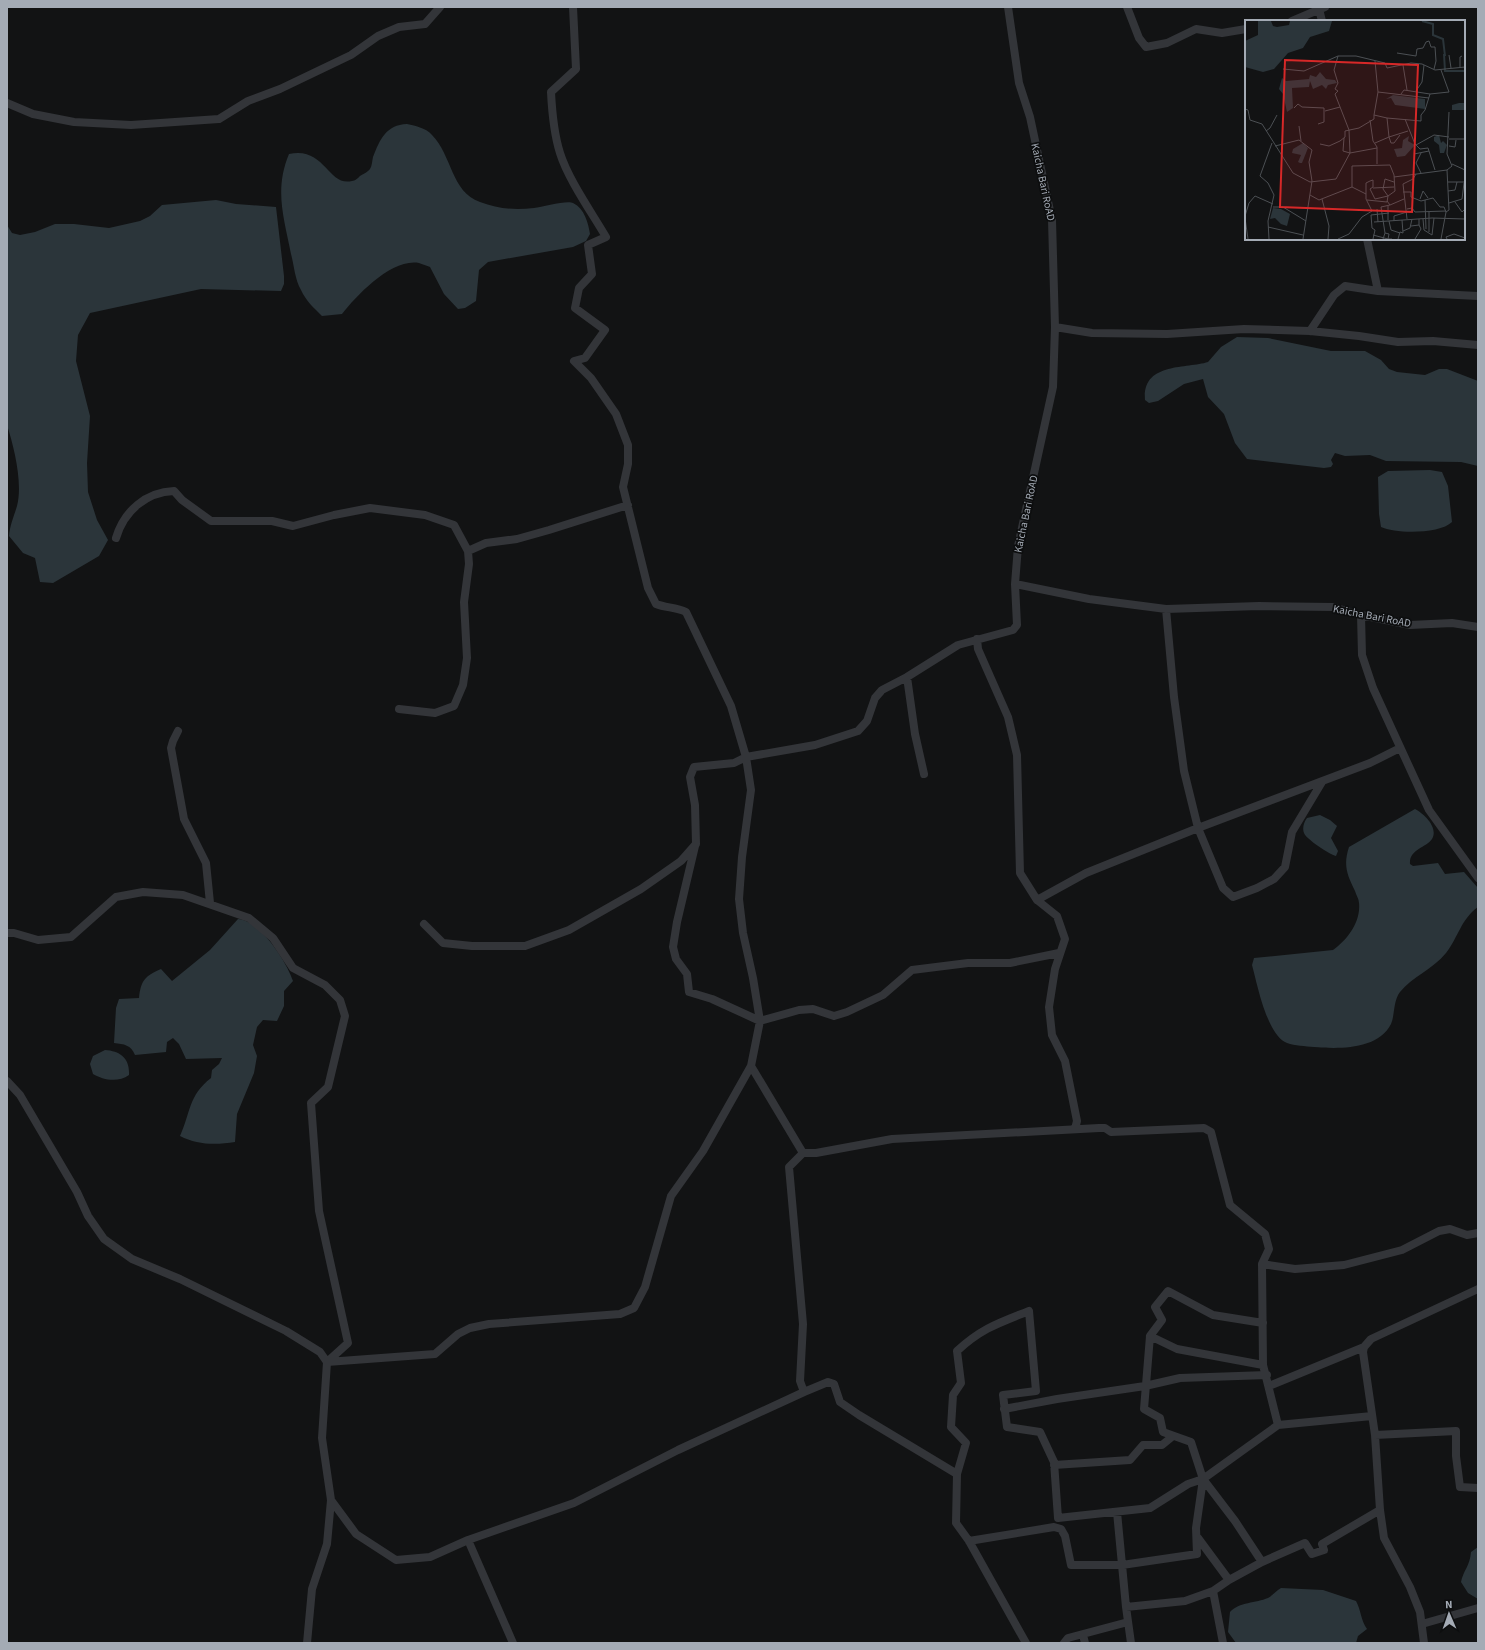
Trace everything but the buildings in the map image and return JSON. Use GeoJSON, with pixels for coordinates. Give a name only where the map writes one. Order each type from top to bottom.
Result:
{"type":"FeatureCollection","features":[{"type":"Feature","properties":{"kind":"street"},"geometry":{"type":"LineString","coordinates":[[7,103],[33,114],[74,122],[131,125],[219,119],[248,101],[280,89],[351,55],[378,36],[399,27],[425,24],[440,7]]}},
{"type":"Feature","properties":{"kind":"street"},"geometry":{"type":"LineString","coordinates":[[327,1362],[435,1354],[458,1334],[470,1328],[489,1324],[620,1314],[634,1308],[645,1287],[671,1196],[703,1151],[750,1066],[760,1021],[754,978],[743,933],[739,899],[742,857],[751,790],[746,757],[731,706],[686,612],[678,608],[668,608],[656,604],[648,588],[623,487],[628,464],[628,445],[616,414],[591,378],[574,362],[585,358],[605,330],[575,308],[579,288],[592,274],[588,245],[606,237],[578,190],[560,154],[552,110],[551,92],[576,69],[573,7]]}},
{"type":"Feature","properties":{"kind":"street","name":"Kaicha Bari RoAD"},"geometry":{"type":"LineString","coordinates":[[1008,7],[1019,83],[1030,116],[1052,220],[1055,327],[1053,386],[1018,546],[1015,584],[1089,599],[1166,609],[1259,606],[1333,607],[1361,615],[1410,625],[1452,623],[1478,627]]}},
{"type":"Feature","properties":{"kind":"street"},"geometry":{"type":"LineString","coordinates":[[1127,7],[1138,38],[1146,47],[1167,43],[1196,29],[1222,33],[1245,28]]}},
{"type":"Feature","properties":{"kind":"street"},"geometry":{"type":"LineString","coordinates":[[1294,20],[1322,8],[1322,20]]}},
{"type":"Feature","properties":{"kind":"street"},"geometry":{"type":"LineString","coordinates":[[1366,240],[1378,292]]}},
{"type":"Feature","properties":{"kind":"street"},"geometry":{"type":"LineString","coordinates":[[1310,331],[1334,295],[1345,286],[1378,292],[1478,296]]}},
{"type":"Feature","properties":{"kind":"street"},"geometry":{"type":"LineString","coordinates":[[1055,327],[1092,333],[1167,334],[1244,329],[1310,331],[1398,342],[1433,341],[1478,345]]}},
{"type":"Feature","properties":{"kind":"street"},"geometry":{"type":"LineString","coordinates":[[116,538],[120,524],[144,499],[161,492],[174,491],[182,500],[211,521],[272,521],[293,526],[334,515],[370,508],[425,515],[454,525],[468,551],[469,564],[464,602],[467,658],[464,685],[454,706],[435,714],[399,709]]}},
{"type":"Feature","properties":{"kind":"street"},"geometry":{"type":"LineString","coordinates":[[468,551],[486,543],[517,539],[628,505]]}},
{"type":"Feature","properties":{"kind":"street"},"geometry":{"type":"LineString","coordinates":[[1015,584],[1017,625],[1013,630],[1005,634],[977,639],[958,645],[907,677],[882,690],[875,698],[867,721],[858,730],[815,745],[746,757],[734,763],[694,767],[690,778],[695,805],[696,844],[677,922],[673,947],[676,959],[688,974],[689,992],[712,999],[760,1021],[798,1010],[813,1009],[834,1016],[847,1012],[883,995],[912,970],[968,963],[1010,963],[1059,953]]}},
{"type":"Feature","properties":{"kind":"street"},"geometry":{"type":"LineString","coordinates":[[1166,609],[1174,697],[1183,764],[1198,828],[1223,888],[1232,897],[1257,888],[1274,879],[1285,866],[1292,832],[1322,782]]}},
{"type":"Feature","properties":{"kind":"street"},"geometry":{"type":"LineString","coordinates":[[1361,615],[1362,655],[1373,688],[1429,810],[1478,878]]}},
{"type":"Feature","properties":{"kind":"street"},"geometry":{"type":"LineString","coordinates":[[977,639],[978,649],[1008,717],[1017,755],[1020,873],[1037,900],[1057,916],[1065,939],[1059,953],[1049,1007],[1052,1035],[1064,1061],[1077,1121],[1075,1129]]}},
{"type":"Feature","properties":{"kind":"street"},"geometry":{"type":"LineString","coordinates":[[907,677],[915,734],[924,774]]}},
{"type":"Feature","properties":{"kind":"street"},"geometry":{"type":"LineString","coordinates":[[178,731],[172,748],[182,812],[206,863],[210,903]]}},
{"type":"Feature","properties":{"kind":"street"},"geometry":{"type":"LineString","coordinates":[[1037,900],[1086,874],[1198,828],[1370,763],[1400,748]]}},
{"type":"Feature","properties":{"kind":"street"},"geometry":{"type":"LineString","coordinates":[[424,924],[443,944],[472,946],[525,946],[569,930],[641,889],[681,861],[696,844]]}},
{"type":"Feature","properties":{"kind":"street"},"geometry":{"type":"LineString","coordinates":[[7,933],[14,933],[38,940],[71,937],[116,897],[143,892],[183,895],[210,903],[249,918],[273,938],[294,968],[325,985],[340,1000],[345,1016],[328,1087],[312,1103],[319,1211],[348,1343],[327,1362]]}},
{"type":"Feature","properties":{"kind":"street"},"geometry":{"type":"LineString","coordinates":[[750,1066],[803,1153]]}},
{"type":"Feature","properties":{"kind":"street"},"geometry":{"type":"LineString","coordinates":[[7,1081],[20,1095],[77,1192],[88,1216],[104,1239],[132,1259],[180,1278],[286,1331],[320,1352],[327,1362],[322,1438],[331,1500],[327,1544],[312,1590],[307,1643]]}},
{"type":"Feature","properties":{"kind":"street"},"geometry":{"type":"LineString","coordinates":[[804,1392],[800,1381],[803,1324],[789,1167],[803,1153],[816,1154],[892,1139],[1098,1128],[1105,1128],[1111,1132],[1204,1128],[1211,1132],[1230,1204],[1265,1234],[1269,1249],[1262,1264],[1263,1364],[1267,1375],[1278,1425]]}},
{"type":"Feature","properties":{"kind":"street"},"geometry":{"type":"LineString","coordinates":[[1262,1264],[1295,1270],[1344,1265],[1402,1250],[1439,1231],[1450,1229],[1467,1235],[1478,1233]]}},
{"type":"Feature","properties":{"kind":"street"},"geometry":{"type":"LineString","coordinates":[[1269,1386],[1364,1347],[1371,1339],[1478,1288]]}},
{"type":"Feature","properties":{"kind":"street"},"geometry":{"type":"LineString","coordinates":[[1262,1562],[1235,1520],[1202,1479],[1191,1442],[1163,1432],[1160,1418],[1144,1409],[1150,1336],[1162,1320],[1155,1307],[1168,1291],[1213,1315],[1263,1323]]}},
{"type":"Feature","properties":{"kind":"street"},"geometry":{"type":"LineString","coordinates":[[1026,1643],[970,1541],[956,1523],[957,1474],[966,1443],[951,1427],[953,1395],[961,1383],[957,1351],[975,1334],[996,1323],[1030,1311],[1036,1391],[1003,1395],[1004,1409],[1007,1427],[1040,1432],[1054,1465],[1058,1518],[1054,1527]]}},
{"type":"Feature","properties":{"kind":"street"},"geometry":{"type":"LineString","coordinates":[[1150,1336],[1177,1349],[1263,1364]]}},
{"type":"Feature","properties":{"kind":"street"},"geometry":{"type":"LineString","coordinates":[[1364,1347],[1363,1352],[1375,1435],[1380,1510],[1384,1538],[1410,1587],[1420,1612],[1424,1643]]}},
{"type":"Feature","properties":{"kind":"street"},"geometry":{"type":"LineString","coordinates":[[1004,1409],[1057,1399],[1145,1386],[1180,1378],[1267,1375]]}},
{"type":"Feature","properties":{"kind":"street"},"geometry":{"type":"LineString","coordinates":[[331,1500],[356,1534],[396,1560],[430,1557],[468,1540],[574,1503],[678,1450],[828,1382],[834,1384],[840,1402],[957,1474]]}},
{"type":"Feature","properties":{"kind":"street"},"geometry":{"type":"LineString","coordinates":[[1058,1518],[1150,1508],[1188,1484],[1202,1479],[1278,1425],[1372,1416]]}},
{"type":"Feature","properties":{"kind":"street"},"geometry":{"type":"LineString","coordinates":[[1375,1435],[1456,1431],[1456,1456],[1460,1487],[1478,1488]]}},
{"type":"Feature","properties":{"kind":"street"},"geometry":{"type":"LineString","coordinates":[[1054,1465],[1130,1460],[1143,1446],[1162,1444],[1173,1436]]}},
{"type":"Feature","properties":{"kind":"street"},"geometry":{"type":"LineString","coordinates":[[970,1541],[1054,1527],[1061,1529],[1065,1536],[1071,1565],[1122,1565],[1198,1554],[1198,1538],[1196,1528],[1202,1479]]}},
{"type":"Feature","properties":{"kind":"street"},"geometry":{"type":"LineString","coordinates":[[1126,1608],[1185,1601],[1214,1592],[1229,1580],[1262,1562],[1304,1543],[1312,1554],[1324,1550],[1322,1544],[1380,1510]]}},
{"type":"Feature","properties":{"kind":"street"},"geometry":{"type":"LineString","coordinates":[[1117,1512],[1126,1608],[1131,1643]]}},
{"type":"Feature","properties":{"kind":"street"},"geometry":{"type":"LineString","coordinates":[[1198,1538],[1229,1580]]}},
{"type":"Feature","properties":{"kind":"street"},"geometry":{"type":"LineString","coordinates":[[468,1540],[512,1643]]}},
{"type":"Feature","properties":{"kind":"street"},"geometry":{"type":"LineString","coordinates":[[1214,1592],[1223,1643]]}},
{"type":"Feature","properties":{"kind":"street"},"geometry":{"type":"LineString","coordinates":[[1422,1624],[1478,1608]]}},
{"type":"Feature","properties":{"kind":"street"},"geometry":{"type":"LineString","coordinates":[[1064,1643],[1068,1638],[1084,1639],[1128,1622]]}},
{"type":"Feature","properties":{"kind":"shaded area"},"geometry":{"type":"Polygon","coordinates":[[[407,124],[424,129],[439,143],[457,182],[470,197],[480,202],[500,208],[513,209],[534,208],[566,202],[573,203],[580,209],[587,221],[590,234],[586,241],[573,247],[488,262],[479,270],[476,301],[465,308],[458,309],[444,294],[430,267],[419,263],[409,263],[398,266],[376,280],[357,297],[342,314],[322,316],[308,301],[297,282],[283,216],[281,192],[282,180],[284,167],[289,154],[301,153],[311,156],[337,178],[344,181],[353,181],[370,169],[376,150],[385,134],[394,127],[407,124]]]}},
{"type":"Feature","properties":{"kind":"shaded area"},"geometry":{"type":"Polygon","coordinates":[[[216,200],[236,204],[276,207],[284,276],[284,284],[281,291],[201,289],[90,313],[78,335],[76,361],[90,416],[87,463],[88,492],[97,520],[108,540],[99,556],[53,583],[40,582],[35,558],[23,553],[9,536],[19,497],[19,487],[15,454],[7,425],[7,225],[12,233],[20,235],[35,232],[55,224],[74,224],[109,228],[140,221],[150,216],[162,205],[216,200]]]}},
{"type":"Feature","properties":{"kind":"shaded area"},"geometry":{"type":"Polygon","coordinates":[[[1237,337],[1268,338],[1331,351],[1365,351],[1381,360],[1389,369],[1397,372],[1425,375],[1439,369],[1447,369],[1478,381],[1478,466],[1461,462],[1386,461],[1370,455],[1345,456],[1335,453],[1331,460],[1333,464],[1331,467],[1324,468],[1247,459],[1235,443],[1224,414],[1208,397],[1203,379],[1184,384],[1158,401],[1149,403],[1145,400],[1146,388],[1150,379],[1158,373],[1167,369],[1208,362],[1221,347],[1237,337]]]}},
{"type":"Feature","properties":{"kind":"shaded area"},"geometry":{"type":"Polygon","coordinates":[[[1430,470],[1442,472],[1448,486],[1452,522],[1438,529],[1418,532],[1397,531],[1381,527],[1379,514],[1378,477],[1388,471],[1430,470]]]}},
{"type":"Feature","properties":{"kind":"shaded area"},"geometry":{"type":"Polygon","coordinates":[[[1415,809],[1426,817],[1432,825],[1434,834],[1429,842],[1412,855],[1410,864],[1413,866],[1438,863],[1445,874],[1464,872],[1478,888],[1478,907],[1468,917],[1441,959],[1410,982],[1400,992],[1396,1000],[1391,1024],[1385,1033],[1377,1039],[1357,1046],[1334,1048],[1287,1043],[1280,1038],[1268,1020],[1252,965],[1254,958],[1333,950],[1338,946],[1352,930],[1358,917],[1359,910],[1359,900],[1350,880],[1346,865],[1349,847],[1415,809]]]}},
{"type":"Feature","properties":{"kind":"shaded area"},"geometry":{"type":"Polygon","coordinates":[[[1320,815],[1330,820],[1337,826],[1331,838],[1338,851],[1336,856],[1318,846],[1304,833],[1303,829],[1307,818],[1320,815]]]}},
{"type":"Feature","properties":{"kind":"shaded area"},"geometry":{"type":"Polygon","coordinates":[[[238,919],[255,926],[272,943],[285,963],[293,981],[284,991],[284,1006],[277,1021],[263,1020],[257,1027],[253,1045],[257,1056],[254,1073],[237,1114],[235,1142],[221,1144],[200,1143],[180,1136],[194,1098],[198,1091],[211,1078],[212,1070],[219,1064],[222,1058],[186,1059],[179,1044],[173,1038],[167,1042],[166,1052],[135,1055],[127,1046],[114,1043],[116,1008],[119,999],[139,998],[141,987],[145,979],[161,969],[172,981],[210,950],[238,919]]]}},
{"type":"Feature","properties":{"kind":"shaded area"},"geometry":{"type":"Polygon","coordinates":[[[105,1050],[115,1052],[123,1056],[128,1064],[129,1075],[125,1078],[111,1080],[101,1078],[93,1074],[90,1064],[93,1056],[105,1050]]]}},
{"type":"Feature","properties":{"kind":"shaded area"},"geometry":{"type":"Polygon","coordinates":[[[1478,1547],[1478,1599],[1468,1593],[1461,1582],[1471,1552],[1478,1547]]]}},
{"type":"Feature","properties":{"kind":"shaded area"},"geometry":{"type":"Polygon","coordinates":[[[1281,1588],[1323,1590],[1356,1601],[1363,1623],[1367,1629],[1358,1636],[1356,1643],[1236,1643],[1228,1632],[1230,1612],[1243,1604],[1268,1598],[1281,1588]]]}}]}
